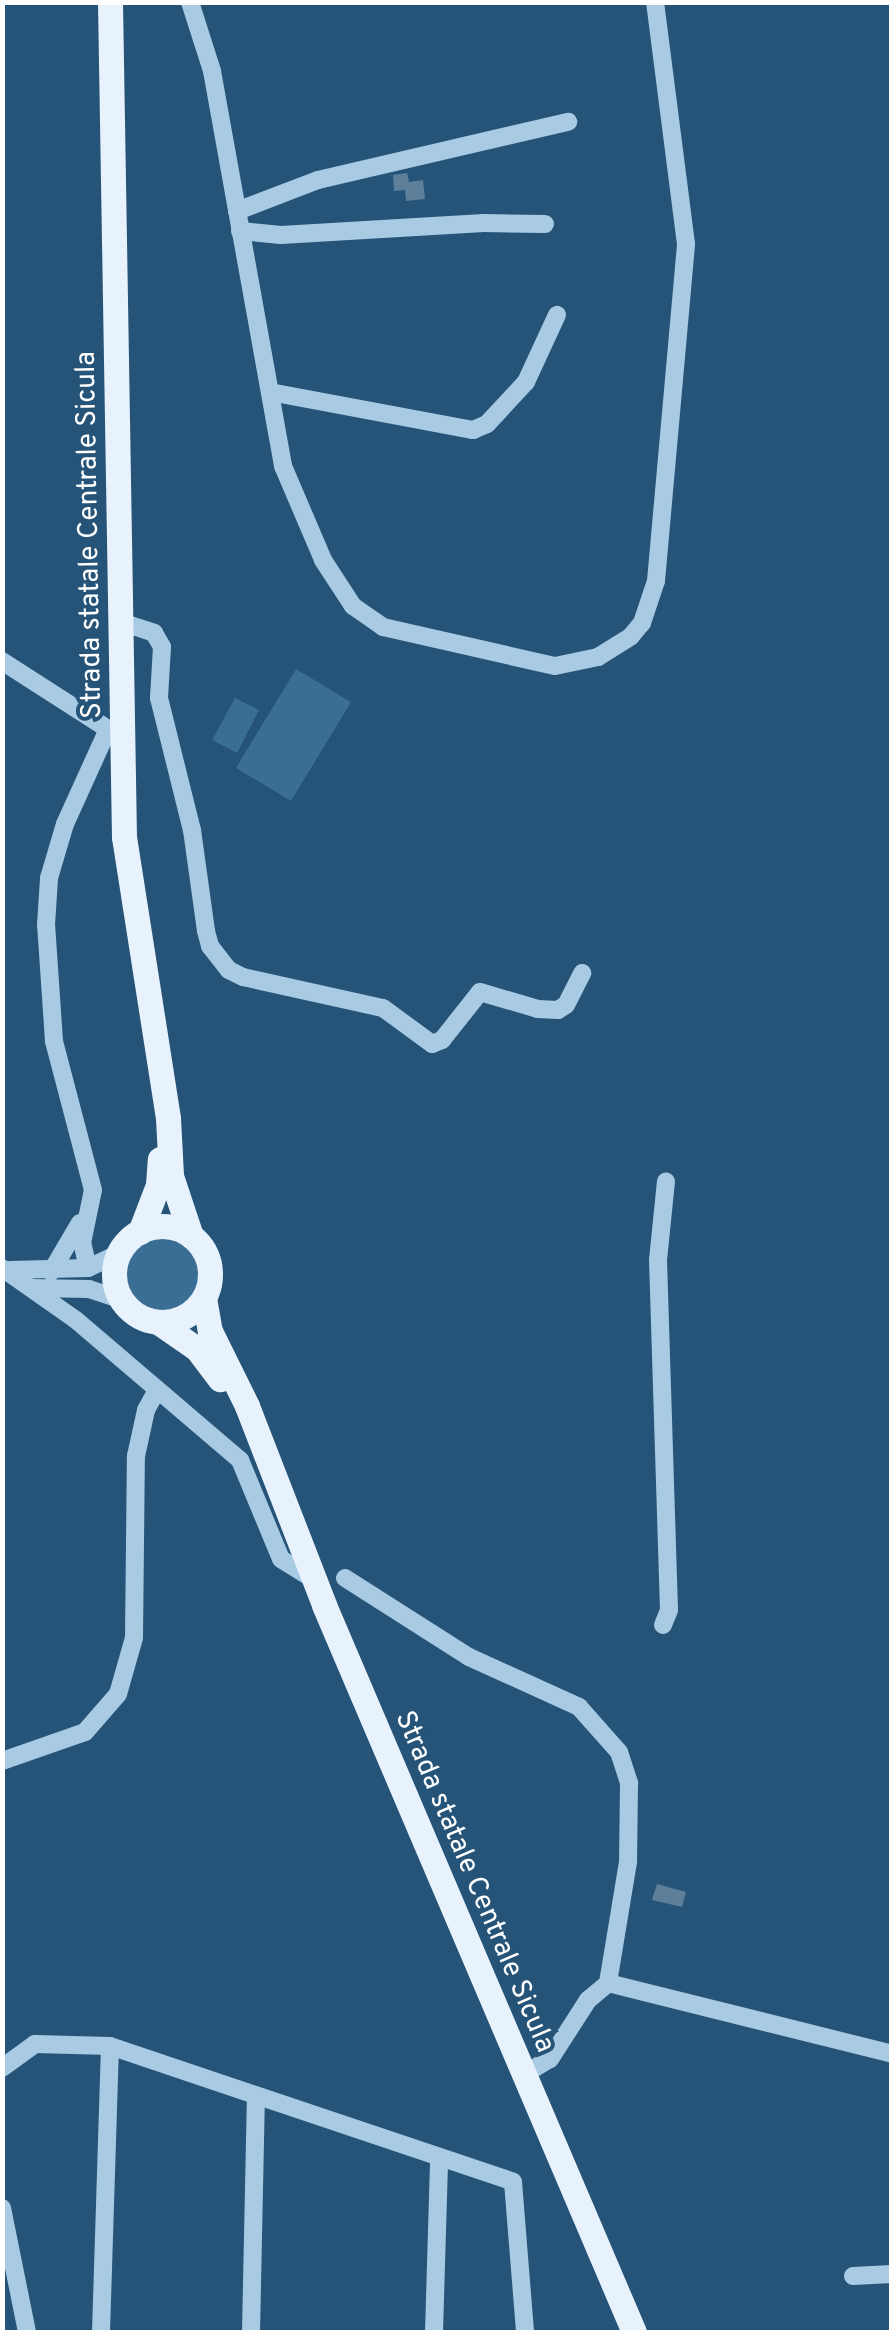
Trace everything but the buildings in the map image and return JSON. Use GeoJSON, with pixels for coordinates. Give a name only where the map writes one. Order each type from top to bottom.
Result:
{"type":"FeatureCollection","features":[{"type":"Feature","properties":{"kind":"main road","name":"Strada statale Centrale Sicula"},"geometry":{"type":"LineString","coordinates":[[110,2],[122,622],[116,728],[124,838],[168,1118],[174,1196],[191,1236]]}},
{"type":"Feature","properties":{"kind":"main road","name":"Strada statale Centrale Sicula"},"geometry":{"type":"LineString","coordinates":[[140,1232],[159,1172],[157,1064]]}},
{"type":"Feature","properties":{"kind":"main road"},"geometry":{"type":"LineString","coordinates":[[166,1226],[191,1236],[207,1258],[210,1271],[204,1298],[184,1317],[158,1322],[131,1311],[115,1282],[120,1252],[140,1232],[166,1226]]}},
{"type":"Feature","properties":{"kind":"main road","name":"Strada statale Centrale Sicula"},"geometry":{"type":"LineString","coordinates":[[204,1298],[210,1330],[247,1406],[313,1578],[634,2332]]}},
{"type":"Feature","properties":{"kind":"main road","name":"Strada statale Centrale Sicula"},"geometry":{"type":"LineString","coordinates":[[158,1322],[178,1333],[214,1369],[262,1453]]}},
{"type":"Feature","properties":{"kind":"street"},"geometry":{"type":"LineString","coordinates":[[190,2],[212,70],[282,466],[339,589],[369,620],[401,633],[555,666],[598,657],[631,636],[642,623],[656,582],[686,244],[655,2]]}},
{"type":"Feature","properties":{"kind":"street"},"geometry":{"type":"LineString","coordinates":[[237,212],[318,180],[568,122]]}},
{"type":"Feature","properties":{"kind":"street"},"geometry":{"type":"LineString","coordinates":[[240,231],[282,235],[484,222],[546,224]]}},
{"type":"Feature","properties":{"kind":"street"},"geometry":{"type":"LineString","coordinates":[[270,392],[473,430],[487,424],[526,382],[557,315]]}},
{"type":"Feature","properties":{"kind":"street"},"geometry":{"type":"LineString","coordinates":[[122,622],[154,632],[162,646],[159,698],[192,830],[206,932],[218,959],[228,970],[243,977],[384,1008],[432,1044],[442,1040],[480,992],[538,1009],[558,1010],[566,1005],[582,973]]}},
{"type":"Feature","properties":{"kind":"street"},"geometry":{"type":"LineString","coordinates":[[2,661],[116,728],[65,824],[49,878],[46,925],[54,1041],[93,1190],[82,1242],[88,1268]]}},
{"type":"Feature","properties":{"kind":"street"},"geometry":{"type":"LineString","coordinates":[[664,1626],[669,1610],[658,1260],[666,1181]]}},
{"type":"Feature","properties":{"kind":"street"},"geometry":{"type":"LineString","coordinates":[[51,1272],[76,1232],[93,1190]]}},
{"type":"Feature","properties":{"kind":"street"},"geometry":{"type":"LineString","coordinates":[[3,1268],[51,1272],[88,1268],[120,1252]]}},
{"type":"Feature","properties":{"kind":"street"},"geometry":{"type":"LineString","coordinates":[[3,1268],[240,1460],[280,1560],[313,1578]]}},
{"type":"Feature","properties":{"kind":"street"},"geometry":{"type":"LineString","coordinates":[[32,1288],[90,1289],[122,1300]]}},
{"type":"Feature","properties":{"kind":"street"},"geometry":{"type":"LineString","coordinates":[[2,1761],[85,1732],[118,1694],[134,1638],[136,1456],[146,1410],[158,1390]]}},
{"type":"Feature","properties":{"kind":"street"},"geometry":{"type":"LineString","coordinates":[[345,1578],[469,1657],[579,1707],[618,1752],[629,1783],[628,1862],[608,1984],[588,2000],[550,2059],[523,2075]]}},
{"type":"Feature","properties":{"kind":"street"},"geometry":{"type":"LineString","coordinates":[[608,1984],[892,2054]]}},
{"type":"Feature","properties":{"kind":"street"},"geometry":{"type":"LineString","coordinates":[[2,2068],[35,2044],[110,2046],[513,2182],[525,2332]]}},
{"type":"Feature","properties":{"kind":"street"},"geometry":{"type":"LineString","coordinates":[[101,2332],[110,2046]]}},
{"type":"Feature","properties":{"kind":"street"},"geometry":{"type":"LineString","coordinates":[[251,2332],[256,2097]]}},
{"type":"Feature","properties":{"kind":"street"},"geometry":{"type":"LineString","coordinates":[[434,2332],[439,2159]]}},
{"type":"Feature","properties":{"kind":"street"},"geometry":{"type":"LineString","coordinates":[[2,2208],[27,2332]]}},
{"type":"Feature","properties":{"kind":"street"},"geometry":{"type":"LineString","coordinates":[[853,2276],[892,2274]]}},
{"type":"Feature","properties":{"kind":"shaded area"},"geometry":{"type":"Polygon","coordinates":[[[407,173],[409,182],[423,180],[425,199],[406,201],[405,190],[394,191],[393,175],[407,173]]]}},
{"type":"Feature","properties":{"kind":"shaded area"},"geometry":{"type":"Polygon","coordinates":[[[296,669],[351,702],[291,801],[236,768],[296,669]]]}},
{"type":"Feature","properties":{"kind":"shaded area"},"geometry":{"type":"Polygon","coordinates":[[[235,698],[259,710],[237,753],[212,740],[235,698]]]}},
{"type":"Feature","properties":{"kind":"shaded area"},"geometry":{"type":"Polygon","coordinates":[[[163,1234],[179,1237],[192,1246],[201,1259],[201,1291],[192,1304],[179,1313],[163,1316],[147,1313],[134,1304],[125,1291],[122,1275],[125,1259],[134,1246],[147,1237],[163,1234]]]}},
{"type":"Feature","properties":{"kind":"shaded area"},"geometry":{"type":"Polygon","coordinates":[[[657,1884],[686,1892],[682,1907],[652,1900],[657,1884]]]}}]}
